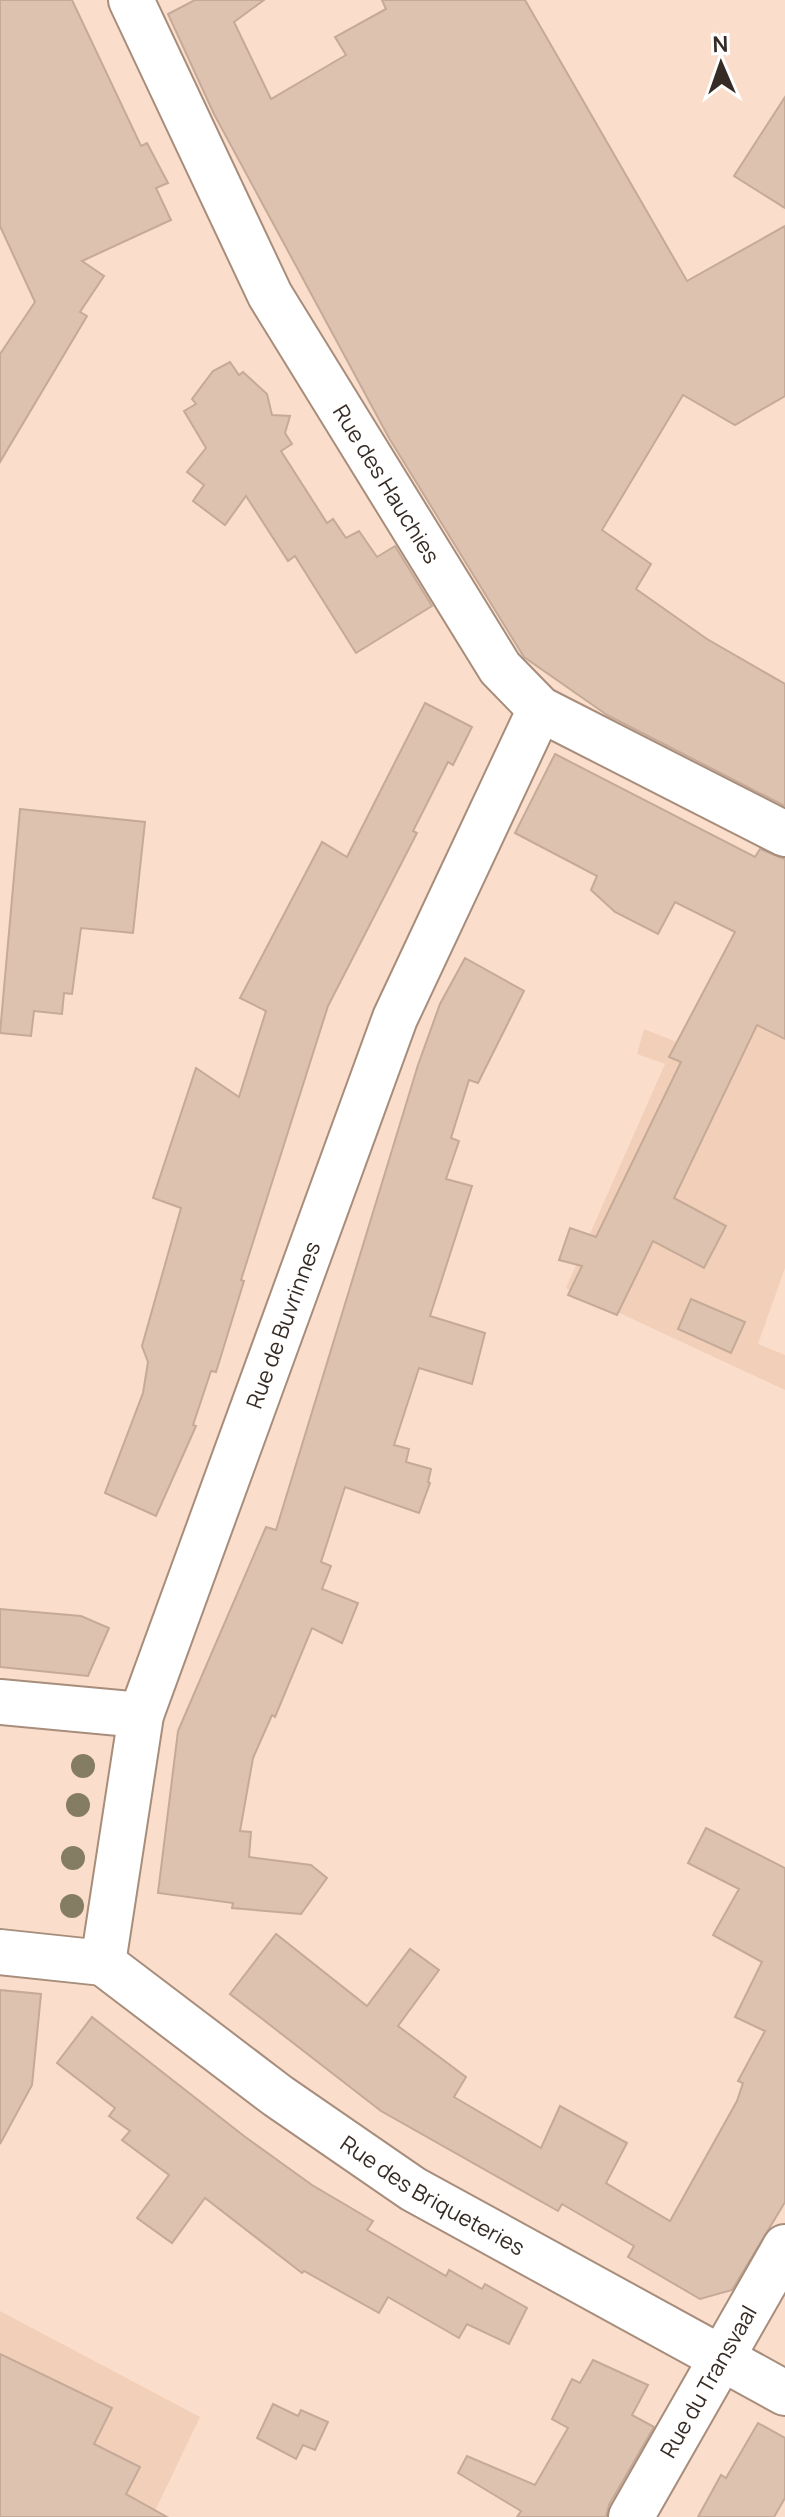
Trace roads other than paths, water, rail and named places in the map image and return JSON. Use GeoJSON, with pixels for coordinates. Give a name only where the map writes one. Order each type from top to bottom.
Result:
{"type":"FeatureCollection","features":[{"type":"Feature","properties":{"kind":"street","name":"Rue des Hauchies"},"geometry":{"type":"LineString","coordinates":[[131,0],[270,295],[500,668],[540,709],[785,834]]}},
{"type":"Feature","properties":{"kind":"street","name":"Rue de Buvrinnes"},"geometry":{"type":"LineString","coordinates":[[103,1963],[141,1715],[395,1018],[540,709]]}},
{"type":"Feature","properties":{"kind":"street"},"geometry":{"type":"LineString","coordinates":[[0,1702],[141,1715]]}},
{"type":"Feature","properties":{"kind":"street"},"geometry":{"type":"LineString","coordinates":[[0,1952],[103,1963]]}},
{"type":"Feature","properties":{"kind":"street","name":"Rue des Briqueteries"},"geometry":{"type":"LineString","coordinates":[[103,1963],[366,2159],[427,2197],[785,2393]]}},
{"type":"Feature","properties":{"kind":"street","name":"Rue du Transvaal"},"geometry":{"type":"LineString","coordinates":[[631,2517],[785,2247]]}}]}
